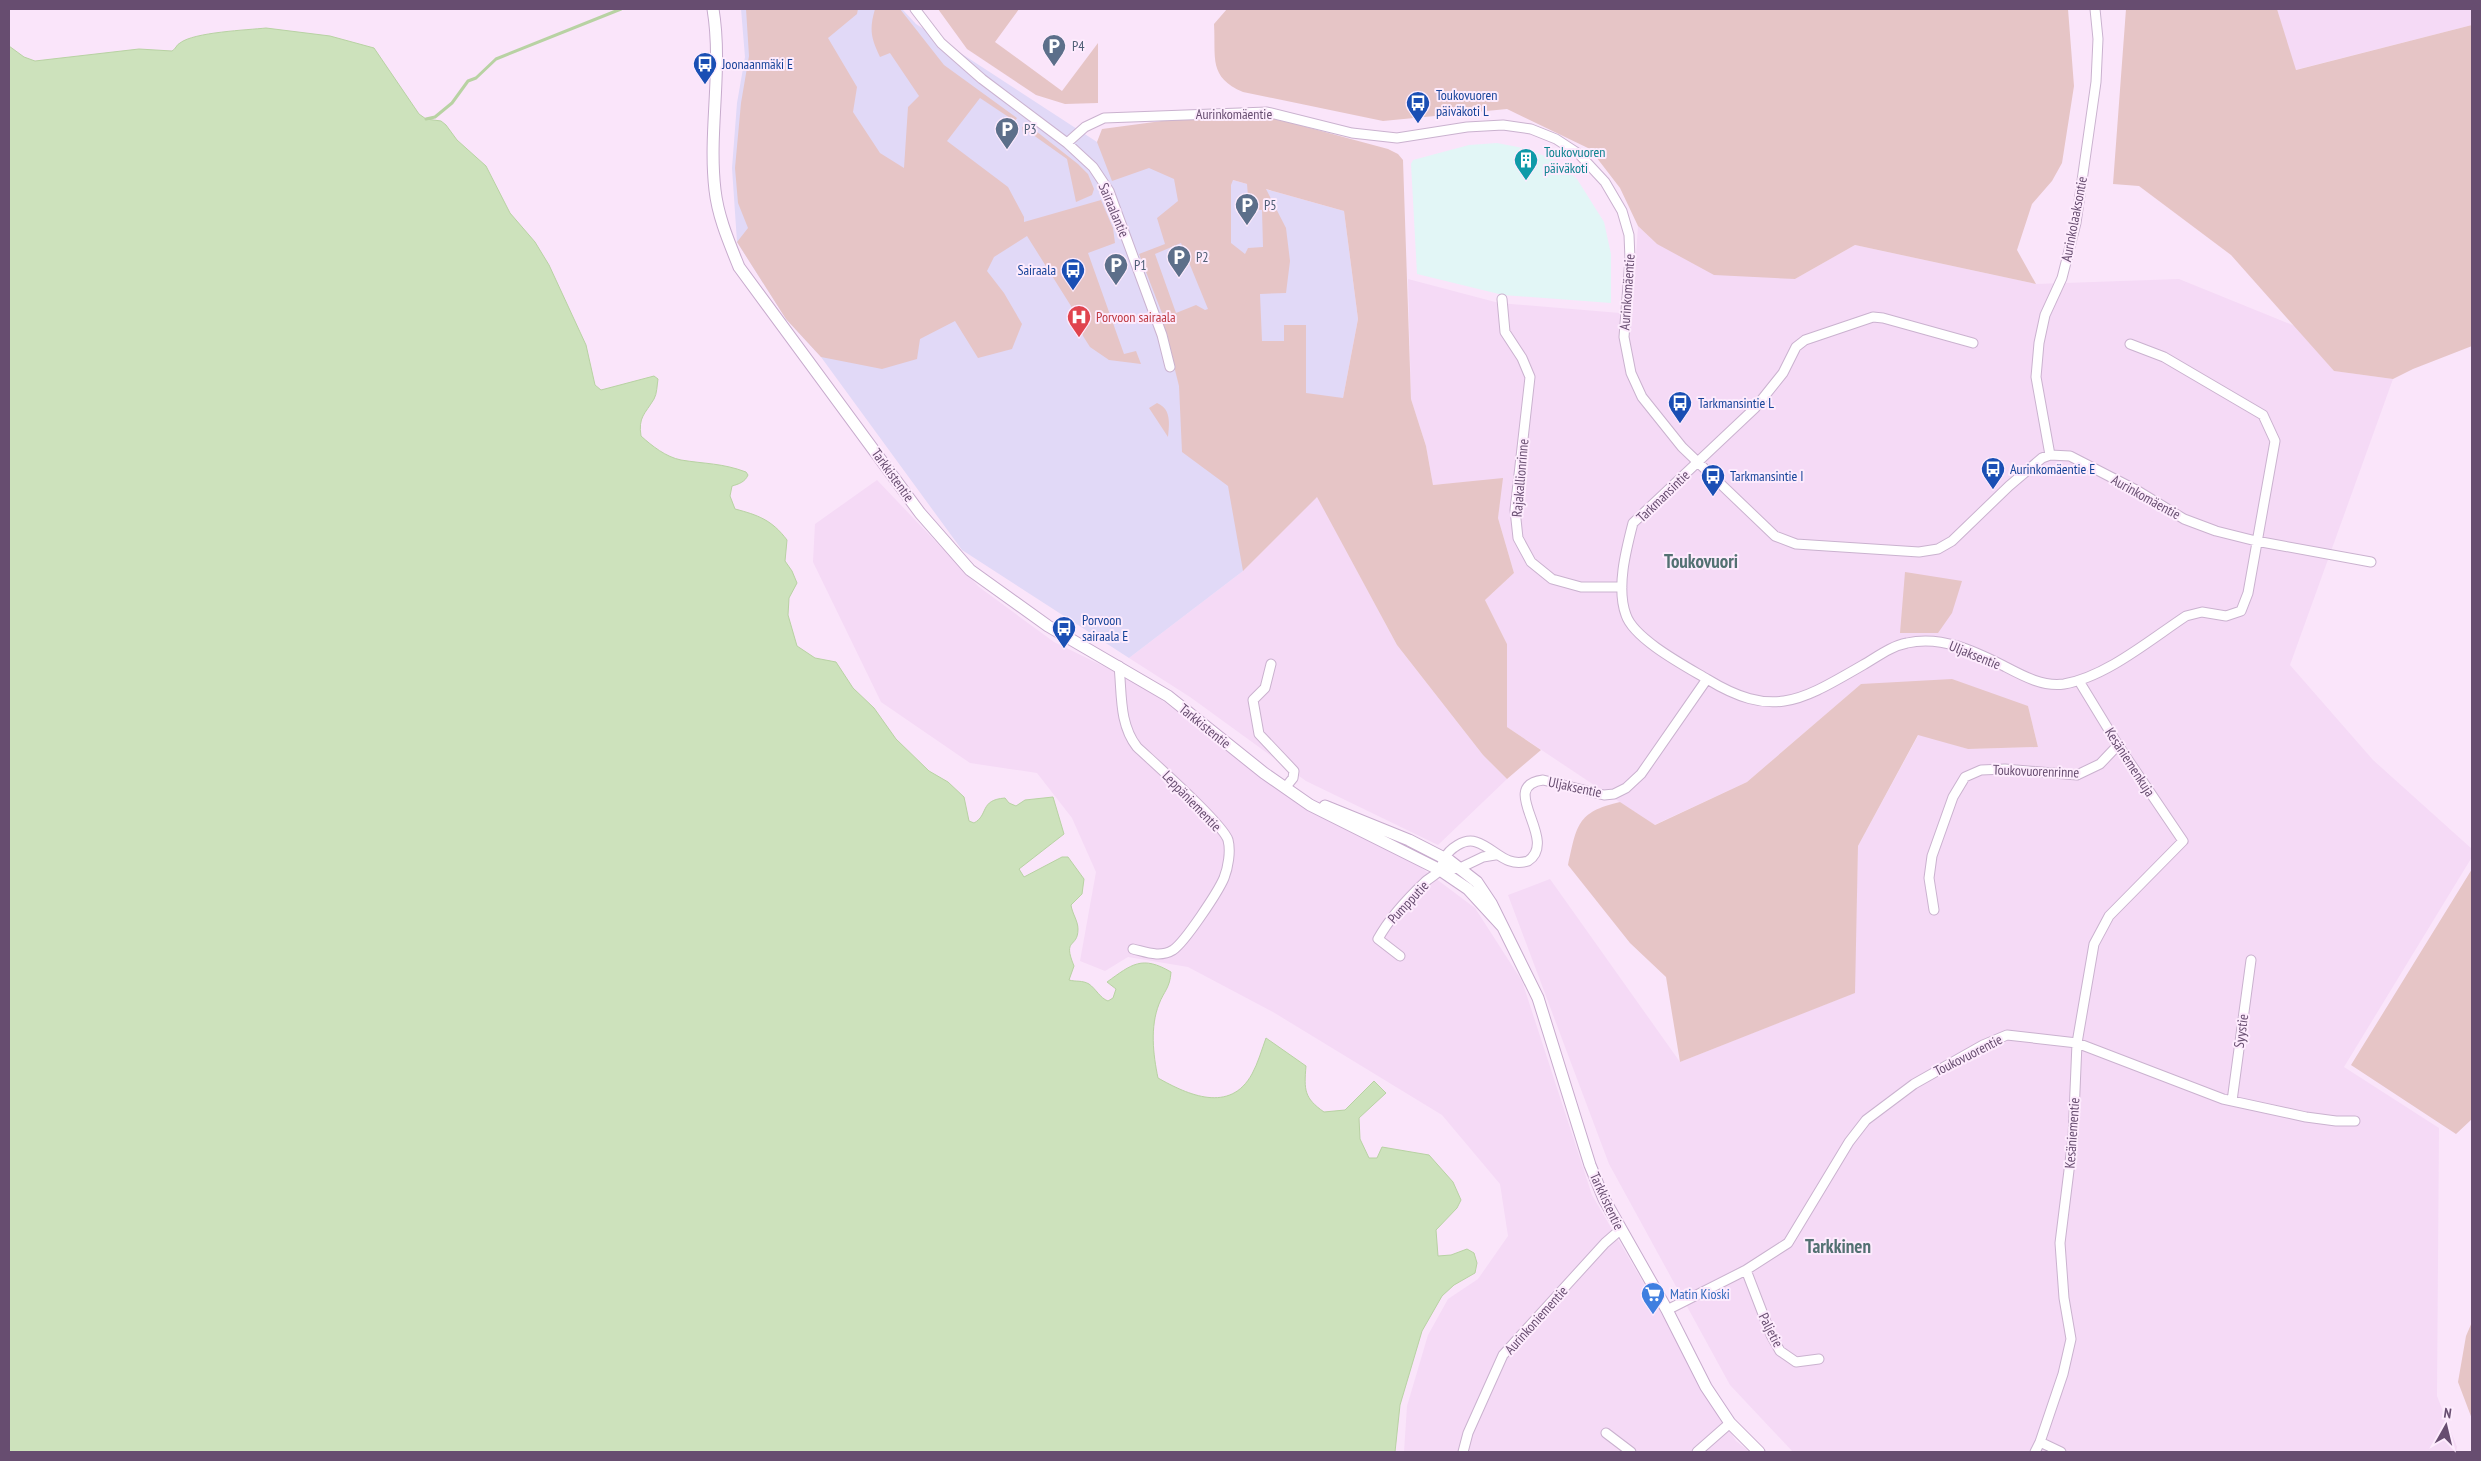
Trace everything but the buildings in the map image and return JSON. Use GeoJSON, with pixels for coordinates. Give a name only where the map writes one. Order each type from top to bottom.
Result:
{"type":"FeatureCollection","features":[{"type":"Feature","properties":{"kind":"street","name":"Tarkkistentie"},"geometry":{"type":"LineString","coordinates":[[713,9],[717,45],[715,190],[726,234],[739,267],[920,513],[970,570],[1048,626],[1168,696],[1285,788],[1310,805],[1440,870],[1468,889],[1502,926]]}},
{"type":"Feature","properties":{"kind":"street","name":"Sairaalantie"},"geometry":{"type":"LineString","coordinates":[[915,9],[940,43],[982,78],[1067,143],[1093,167],[1109,191],[1162,335],[1170,367]]}},
{"type":"Feature","properties":{"kind":"street","name":"Aurinkolaaksontie"},"geometry":{"type":"LineString","coordinates":[[2050,455],[2036,377],[2039,343],[2045,315],[2062,278],[2076,223],[2096,82],[2098,39],[2096,9]]}},
{"type":"Feature","properties":{"kind":"street","name":"Aurinkomäentie"},"geometry":{"type":"LineString","coordinates":[[1067,143],[1085,127],[1104,118],[1267,112],[1352,133],[1397,138],[1466,127],[1503,124],[1530,129],[1556,139],[1579,154],[1605,182],[1622,211],[1629,235],[1630,259],[1624,337],[1631,373],[1642,397],[1682,447],[1774,536],[1796,544],[1919,552],[1938,549],[1952,541],[2009,486],[2042,458],[2050,455],[2070,456],[2138,491],[2184,519],[2216,531],[2256,541],[2371,562]]}},
{"type":"Feature","properties":{"kind":"street","name":"Rajakallionrinne"},"geometry":{"type":"LineString","coordinates":[[1502,299],[1505,332],[1522,358],[1530,377],[1515,510],[1518,538],[1531,562],[1552,579],[1581,587],[1622,588]]}},
{"type":"Feature","properties":{"kind":"street","name":"Tarkmansintie"},"geometry":{"type":"LineString","coordinates":[[1707,678],[1640,635],[1626,616],[1622,588],[1633,523],[1755,408],[1782,373],[1796,347],[1804,340],[1873,317],[1883,318],[1973,343]]}},
{"type":"Feature","properties":{"kind":"street","name":"Uljaksentie"},"geometry":{"type":"LineString","coordinates":[[1444,858],[1466,841],[1486,846],[1495,855],[1513,862],[1523,863],[1535,854],[1538,836],[1526,803],[1524,792],[1527,786],[1535,781],[1552,781],[1604,795],[1614,794],[1634,782],[1707,678],[1751,699],[1765,702],[1793,700],[1815,693],[1886,651],[1906,643],[1941,641],[1962,648],[2044,684],[2062,684],[2079,681],[2103,670],[2186,616],[2202,612],[2226,616],[2241,611],[2248,593],[2275,442],[2263,415],[2164,357],[2130,344]]}},
{"type":"Feature","properties":{"kind":"street"},"geometry":{"type":"LineString","coordinates":[[1271,664],[1265,688],[1253,700],[1254,709],[1259,734],[1294,771],[1294,778],[1285,788]]}},
{"type":"Feature","properties":{"kind":"street","name":"Leppäniementie"},"geometry":{"type":"LineString","coordinates":[[1119,666],[1124,722],[1128,735],[1216,824],[1228,840],[1229,860],[1224,878],[1189,933],[1174,950],[1158,955],[1133,949]]}},
{"type":"Feature","properties":{"kind":"street","name":"Kesäniemenkuja"},"geometry":{"type":"LineString","coordinates":[[2079,681],[2118,745],[2183,841]]}},
{"type":"Feature","properties":{"kind":"street","name":"Toukovuorenrinne"},"geometry":{"type":"LineString","coordinates":[[1934,910],[1929,878],[1932,856],[1953,797],[1965,777],[1981,770],[2005,769],[2077,776],[2100,764],[2118,745]]}},
{"type":"Feature","properties":{"kind":"street","name":"Tarkkistentie"},"geometry":{"type":"LineString","coordinates":[[1297,795],[1367,822],[1444,858],[1460,868],[1476,882],[1491,903],[1520,958],[1538,998],[1590,1165],[1620,1230],[1667,1310],[1702,1380],[1730,1423],[1759,1452]]}},
{"type":"Feature","properties":{"kind":"street","name":"Kesäniementie"},"geometry":{"type":"LineString","coordinates":[[2035,1452],[2063,1374],[2071,1340],[2064,1298],[2060,1243],[2072,1138],[2077,1043],[2094,944],[2109,916],[2183,841]]}},
{"type":"Feature","properties":{"kind":"street"},"geometry":{"type":"LineString","coordinates":[[1444,858],[1440,870],[1460,868],[1483,856],[1495,855]]}},
{"type":"Feature","properties":{"kind":"street","name":"Pumpputie"},"geometry":{"type":"LineString","coordinates":[[1400,956],[1378,939],[1388,920],[1426,880],[1440,870]]}},
{"type":"Feature","properties":{"kind":"street","name":"Syystie"},"geometry":{"type":"LineString","coordinates":[[2232,1101],[2251,960]]}},
{"type":"Feature","properties":{"kind":"street","name":"Toukovuorentie"},"geometry":{"type":"LineString","coordinates":[[1667,1310],[1746,1270],[1788,1244],[1849,1142],[1876,1110],[1910,1087],[1982,1045],[2007,1035],[2077,1043],[2232,1101],[2336,1122],[2355,1121]]}},
{"type":"Feature","properties":{"kind":"street","name":"Aurinkoniementie"},"geometry":{"type":"LineString","coordinates":[[1463,1452],[1468,1433],[1506,1350],[1605,1243],[1620,1230]]}},
{"type":"Feature","properties":{"kind":"street","name":"Paljetie"},"geometry":{"type":"LineString","coordinates":[[1746,1270],[1771,1335],[1780,1351],[1796,1362],[1819,1359]]}},
{"type":"Feature","properties":{"kind":"street"},"geometry":{"type":"LineString","coordinates":[[1698,1452],[1730,1423]]}},
{"type":"Feature","properties":{"kind":"street"},"geometry":{"type":"LineString","coordinates":[[1606,1433],[1631,1452]]}},
{"type":"Feature","properties":{"kind":"street"},"geometry":{"type":"LineString","coordinates":[[2040,1442],[2061,1452]]}},
{"type":"Feature","properties":{"kind":"shaded area","name":"Porvoon sairaala"},"geometry":{"type":"Polygon","coordinates":[[[741,9],[902,9],[916,24],[1097,142],[1344,211],[1358,319],[1343,398],[1243,571],[1129,658],[962,550],[821,357],[786,319],[737,242],[732,168],[737,103],[745,57],[741,9]]]}},
{"type":"Feature","properties":{"kind":"shaded area"},"geometry":{"type":"Polygon","coordinates":[[[746,9],[858,9],[857,14],[828,38],[857,87],[853,112],[880,153],[904,168],[908,107],[919,96],[890,53],[880,57],[873,39],[872,28],[875,9],[900,9],[944,65],[1017,118],[1013,124],[1006,124],[1010,118],[980,98],[947,141],[1008,187],[1024,217],[1024,222],[1101,200],[1113,228],[1115,243],[1088,253],[1124,354],[1136,351],[1141,364],[1109,360],[1090,347],[1083,336],[1076,314],[1027,236],[994,257],[987,271],[1004,293],[1022,324],[1012,349],[978,358],[955,321],[920,339],[917,359],[882,369],[821,357],[786,319],[737,242],[748,228],[738,203],[735,168],[741,103],[749,56],[746,9]]]}},
{"type":"Feature","properties":{"kind":"shaded area"},"geometry":{"type":"Polygon","coordinates":[[[938,9],[1019,9],[995,42],[1062,91],[1098,43],[1098,103],[1065,104],[1036,95],[967,49],[938,9]]]}},
{"type":"Feature","properties":{"kind":"shaded area"},"geometry":{"type":"Polygon","coordinates":[[[1227,9],[2068,9],[2074,86],[2062,163],[2052,181],[2032,204],[2017,250],[2036,284],[1855,245],[1795,279],[1714,275],[1657,244],[1638,226],[1620,188],[1590,149],[1507,109],[1383,121],[1243,92],[1232,86],[1219,73],[1215,57],[1214,24],[1227,9]]]}},
{"type":"Feature","properties":{"kind":"shaded area"},"geometry":{"type":"Polygon","coordinates":[[[2126,9],[2277,9],[2296,70],[2472,25],[2472,346],[2413,369],[2393,379],[2334,371],[2231,255],[2139,186],[2113,184],[2126,9]]]}},
{"type":"Feature","properties":{"kind":"shaded area"},"geometry":{"type":"Polygon","coordinates":[[[2277,9],[2472,9],[2472,25],[2295,70],[2277,9]]]}},
{"type":"Feature","properties":{"kind":"shaded area"},"geometry":{"type":"Polygon","coordinates":[[[266,28],[330,36],[374,48],[419,114],[426,119],[441,121],[457,140],[486,166],[510,213],[535,242],[549,265],[586,345],[595,385],[601,390],[654,376],[658,379],[656,392],[654,399],[641,420],[641,436],[660,451],[675,459],[721,465],[746,472],[748,475],[745,479],[732,486],[730,496],[735,509],[764,519],[787,540],[785,561],[797,583],[789,598],[788,615],[797,646],[815,658],[836,662],[853,688],[874,708],[896,739],[929,771],[948,782],[964,797],[969,821],[974,823],[979,820],[988,805],[997,799],[1005,798],[1009,803],[1016,806],[1025,800],[1053,797],[1064,834],[1019,869],[1024,877],[1062,857],[1068,857],[1084,879],[1082,894],[1071,905],[1078,929],[1076,939],[1070,947],[1074,966],[1069,980],[1089,984],[1108,1001],[1113,998],[1116,989],[1107,982],[1131,966],[1145,963],[1152,964],[1171,972],[1154,1022],[1154,1050],[1158,1078],[1195,1095],[1220,1097],[1232,1094],[1243,1086],[1252,1074],[1266,1038],[1306,1066],[1305,1081],[1307,1093],[1312,1102],[1324,1112],[1345,1110],[1374,1081],[1386,1093],[1359,1118],[1360,1139],[1369,1158],[1377,1158],[1382,1147],[1429,1155],[1453,1182],[1461,1200],[1457,1208],[1436,1230],[1438,1256],[1451,1255],[1467,1249],[1474,1253],[1477,1263],[1475,1273],[1454,1285],[1442,1296],[1422,1331],[1400,1405],[1395,1452],[9,1452],[9,46],[24,57],[35,61],[139,49],[172,51],[180,43],[197,36],[266,28]]]}},
{"type":"Feature","properties":{"kind":"shaded area"},"geometry":{"type":"Polygon","coordinates":[[[1273,118],[1388,149],[1398,154],[1403,160],[1411,399],[1426,446],[1433,485],[1503,478],[1498,518],[1514,573],[1485,600],[1507,644],[1507,727],[1541,750],[1507,779],[1483,755],[1397,645],[1317,497],[1243,571],[1228,486],[1182,452],[1179,386],[1163,322],[1165,321],[1139,254],[1165,244],[1157,218],[1178,201],[1174,179],[1149,168],[1112,181],[1097,142],[1102,129],[1169,120],[1273,118]],[[1233,180],[1231,185],[1231,243],[1245,254],[1248,248],[1263,247],[1262,210],[1249,209],[1247,184],[1233,180]],[[1266,189],[1286,228],[1290,261],[1286,293],[1260,294],[1262,341],[1284,341],[1284,325],[1306,325],[1306,393],[1343,398],[1358,319],[1344,211],[1266,189]],[[1181,243],[1155,254],[1176,313],[1196,305],[1205,310],[1208,309],[1181,243]]]}},
{"type":"Feature","properties":{"kind":"shaded area"},"geometry":{"type":"Polygon","coordinates":[[[1027,124],[1088,174],[1094,189],[1092,195],[1076,202],[1067,159],[1029,132],[1023,134],[1022,127],[1027,124]]]}},
{"type":"Feature","properties":{"kind":"shaded area"},"geometry":{"type":"Polygon","coordinates":[[[1497,143],[1523,148],[1553,159],[1577,179],[1604,222],[1611,254],[1611,303],[1503,295],[1417,274],[1411,164],[1413,160],[1469,145],[1497,143]]]}},
{"type":"Feature","properties":{"kind":"shaded area"},"geometry":{"type":"Polygon","coordinates":[[[1638,226],[1657,244],[1795,279],[1855,245],[2036,284],[2179,279],[2295,326],[2334,371],[2393,379],[2290,665],[2373,760],[2472,849],[2472,857],[2344,1067],[2439,1128],[2437,1396],[2457,1447],[2456,1452],[1793,1452],[1730,1385],[1609,1164],[1508,895],[1550,879],[1680,1062],[1854,993],[1858,846],[1919,734],[1968,749],[2038,747],[2028,706],[1861,684],[1747,782],[1654,825],[1507,727],[1507,644],[1485,600],[1514,573],[1498,518],[1502,479],[1433,485],[1426,446],[1411,399],[1408,279],[1499,303],[1632,314],[1638,226]]]}},
{"type":"Feature","properties":{"kind":"shaded area"},"geometry":{"type":"Polygon","coordinates":[[[1157,403],[1167,413],[1169,423],[1168,437],[1149,408],[1157,403]]]}},
{"type":"Feature","properties":{"kind":"shaded area"},"geometry":{"type":"Polygon","coordinates":[[[877,480],[979,587],[1054,642],[1142,685],[1298,804],[1419,866],[1475,908],[1522,981],[1592,1195],[1736,1441],[1750,1452],[1404,1452],[1407,1406],[1428,1335],[1448,1299],[1478,1279],[1508,1236],[1500,1184],[1442,1115],[1273,1012],[1188,967],[1128,957],[1105,971],[1080,961],[1096,872],[1072,818],[1037,773],[970,763],[881,702],[813,562],[815,524],[877,480]]]}},
{"type":"Feature","properties":{"kind":"shaded area"},"geometry":{"type":"Polygon","coordinates":[[[1317,496],[1397,645],[1483,755],[1507,779],[1438,845],[1306,781],[1190,697],[1129,658],[1243,571],[1317,496]]]}},
{"type":"Feature","properties":{"kind":"shaded area"},"geometry":{"type":"Polygon","coordinates":[[[1905,572],[1962,581],[1952,613],[1938,633],[1900,633],[1905,572]]]}},
{"type":"Feature","properties":{"kind":"shaded area"},"geometry":{"type":"Polygon","coordinates":[[[1952,679],[2028,706],[2038,747],[1968,749],[1918,735],[1858,846],[1855,993],[1680,1062],[1666,977],[1630,943],[1568,865],[1574,840],[1581,823],[1595,811],[1620,802],[1655,825],[1747,782],[1861,684],[1952,679]]]}},
{"type":"Feature","properties":{"kind":"shaded area"},"geometry":{"type":"Polygon","coordinates":[[[2472,869],[2472,1119],[2456,1134],[2351,1065],[2472,869]]]}},
{"type":"Feature","properties":{"kind":"shaded area"},"geometry":{"type":"Polygon","coordinates":[[[2472,1322],[2472,1419],[2458,1382],[2466,1336],[2472,1322]]]}},
{"type":"Feature","properties":{"kind":"waterway"},"geometry":{"type":"LineString","coordinates":[[426,119],[435,117],[452,103],[468,81],[476,78],[496,59],[621,9]]}},
{"type":"Feature","properties":{"kind":"place","name":"P4"},"geometry":{"type":"Point","coordinates":[1054,67]}},
{"type":"Feature","properties":{"kind":"place","name":"Joonaanmäki E"},"geometry":{"type":"Point","coordinates":[705,85]}},
{"type":"Feature","properties":{"kind":"place","name":"Toukovuoren päiväkoti L"},"geometry":{"type":"Point","coordinates":[1418,124]}},
{"type":"Feature","properties":{"kind":"place","name":"P3"},"geometry":{"type":"Point","coordinates":[1007,150]}},
{"type":"Feature","properties":{"kind":"place","name":"Toukovuoren päiväkoti"},"geometry":{"type":"Point","coordinates":[1526,181]}},
{"type":"Feature","properties":{"kind":"place","name":"P5"},"geometry":{"type":"Point","coordinates":[1247,226]}},
{"type":"Feature","properties":{"kind":"place","name":"P2"},"geometry":{"type":"Point","coordinates":[1179,278]}},
{"type":"Feature","properties":{"kind":"place","name":"P1"},"geometry":{"type":"Point","coordinates":[1116,286]}},
{"type":"Feature","properties":{"kind":"place","name":"Sairaala"},"geometry":{"type":"Point","coordinates":[1073,291]}},
{"type":"Feature","properties":{"kind":"place","name":"Porvoon sairaala"},"geometry":{"type":"Point","coordinates":[1079,338]}},
{"type":"Feature","properties":{"kind":"place","name":"Tarkmansintie L"},"geometry":{"type":"Point","coordinates":[1680,424]}},
{"type":"Feature","properties":{"kind":"place","name":"Aurinkomäentie E"},"geometry":{"type":"Point","coordinates":[1993,490]}},
{"type":"Feature","properties":{"kind":"place","name":"Tarkmansintie I"},"geometry":{"type":"Point","coordinates":[1713,497]}},
{"type":"Feature","properties":{"kind":"place","name":"Porvoon sairaala E"},"geometry":{"type":"Point","coordinates":[1064,649]}},
{"type":"Feature","properties":{"kind":"place","name":"Matin Kioski"},"geometry":{"type":"Point","coordinates":[1653,1315]}},
{"type":"Feature","properties":{"kind":"district","name":"Toukovuori"},"geometry":{"type":"Point","coordinates":[1701,561]}},
{"type":"Feature","properties":{"kind":"district","name":"Tarkkinen"},"geometry":{"type":"Point","coordinates":[1838,1246]}}]}
